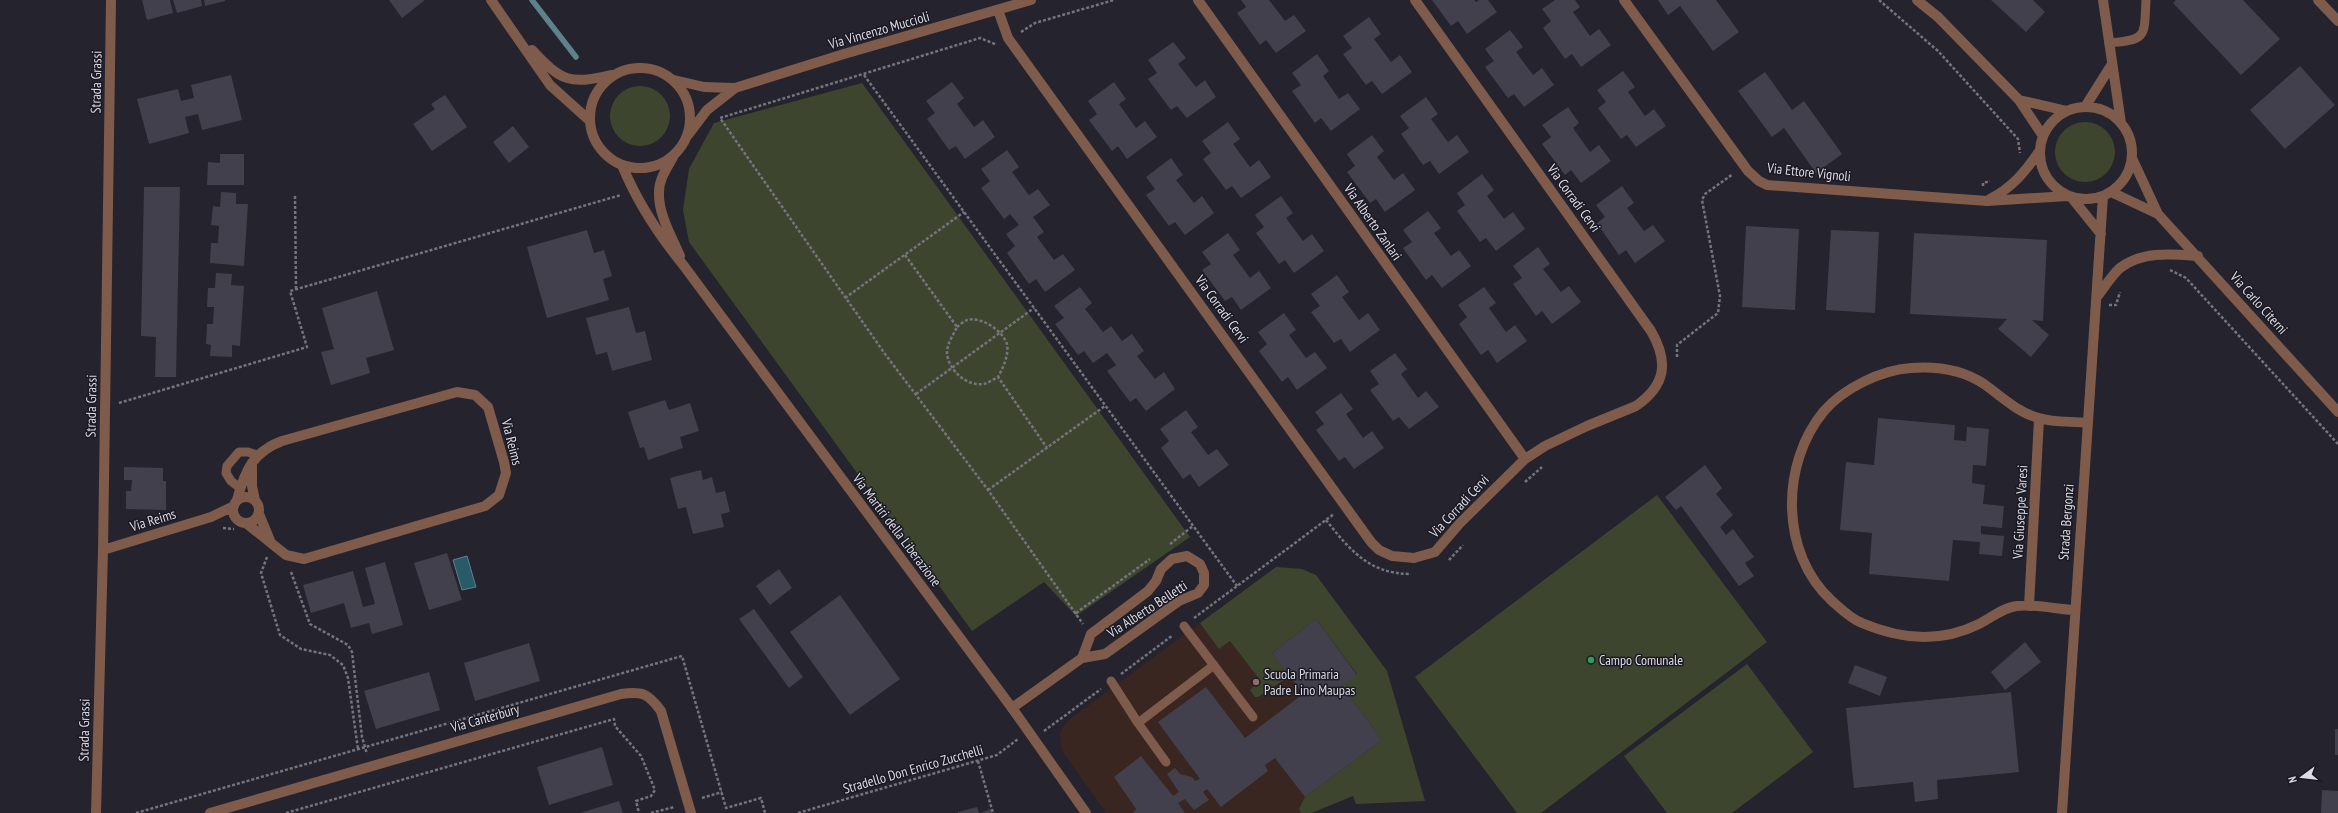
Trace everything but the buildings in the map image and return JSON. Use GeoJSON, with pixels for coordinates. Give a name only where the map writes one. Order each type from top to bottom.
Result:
{"type":"FeatureCollection","features":[{"type":"Feature","properties":{"kind":"street","name":"Strada Grassi"},"geometry":{"type":"LineString","coordinates":[[96,813],[103,550],[112,0]]}},
{"type":"Feature","properties":{"kind":"street","name":"Via Martiri della Liberazione"},"geometry":{"type":"LineString","coordinates":[[491,0],[550,85],[590,121]]}},
{"type":"Feature","properties":{"kind":"street","name":"Via Vincenzo Muccioli"},"geometry":{"type":"LineString","coordinates":[[734,88],[844,54],[1031,0]]}},
{"type":"Feature","properties":{"kind":"street","name":"Via Alberto Zanlari"},"geometry":{"type":"LineString","coordinates":[[1198,0],[1524,459]]}},
{"type":"Feature","properties":{"kind":"street","name":"Via Corradi Cervi"},"geometry":{"type":"LineString","coordinates":[[998,10],[1008,38],[1371,542],[1379,550],[1392,556],[1414,558],[1435,552],[1460,523],[1524,459],[1545,446],[1636,406],[1647,398],[1660,379],[1662,356],[1659,344],[1652,330],[1415,0]]}},
{"type":"Feature","properties":{"kind":"street","name":"Via Ettore Vignoli"},"geometry":{"type":"LineString","coordinates":[[1624,0],[1744,166],[1759,181],[1767,185],[1984,201],[2070,197]]}},
{"type":"Feature","properties":{"kind":"street"},"geometry":{"type":"LineString","coordinates":[[1918,0],[1938,17],[2019,100],[2043,136]]}},
{"type":"Feature","properties":{"kind":"street"},"geometry":{"type":"LineString","coordinates":[[2103,0],[2121,124],[2131,145],[2132,158],[2129,169],[2121,183],[2107,194],[2095,199],[2070,197],[2060,192],[2048,181],[2040,163],[2040,150],[2043,136],[2053,120],[2067,111],[2085,107],[2107,112],[2121,124]]}},
{"type":"Feature","properties":{"kind":"street"},"geometry":{"type":"LineString","coordinates":[[2318,0],[2338,21]]}},
{"type":"Feature","properties":{"kind":"street","name":"Via Martiri della Liberazione"},"geometry":{"type":"LineString","coordinates":[[508,24],[551,70],[564,78],[577,80],[615,74],[630,68],[645,67],[661,71],[674,80],[684,92],[689,106],[691,120],[688,135],[673,156],[662,178],[659,191],[660,205],[684,266]]}},
{"type":"Feature","properties":{"kind":"street"},"geometry":{"type":"LineString","coordinates":[[2085,107],[2112,64]]}},
{"type":"Feature","properties":{"kind":"street","name":"Via Martiri della Liberazione"},"geometry":{"type":"LineString","coordinates":[[615,74],[604,82],[596,94],[591,107],[590,121],[593,135],[600,148],[610,158],[635,168],[649,167],[662,163],[673,156]]}},
{"type":"Feature","properties":{"kind":"street"},"geometry":{"type":"LineString","coordinates":[[674,80],[704,87],[734,88]]}},
{"type":"Feature","properties":{"kind":"street"},"geometry":{"type":"LineString","coordinates":[[688,135],[707,110],[734,88]]}},
{"type":"Feature","properties":{"kind":"street"},"geometry":{"type":"LineString","coordinates":[[2019,100],[2067,111]]}},
{"type":"Feature","properties":{"kind":"street"},"geometry":{"type":"LineString","coordinates":[[1984,201],[2012,185],[2024,173],[2040,150]]}},
{"type":"Feature","properties":{"kind":"street","name":"Via Carlo Citerni"},"geometry":{"type":"LineString","coordinates":[[2132,158],[2158,214],[2198,256],[2338,412]]}},
{"type":"Feature","properties":{"kind":"street","name":"Via Martiri della Liberazione"},"geometry":{"type":"LineString","coordinates":[[622,164],[633,192],[663,241],[684,266],[1012,708],[1086,813]]}},
{"type":"Feature","properties":{"kind":"street","name":"Via Carlo Citerni"},"geometry":{"type":"LineString","coordinates":[[2107,194],[2158,214]]}},
{"type":"Feature","properties":{"kind":"street","name":"Strada Bergonzi"},"geometry":{"type":"LineString","coordinates":[[2062,813],[2074,610],[2096,302],[2101,234],[2107,194]]}},
{"type":"Feature","properties":{"kind":"street"},"geometry":{"type":"LineString","coordinates":[[2070,197],[2101,234]]}},
{"type":"Feature","properties":{"kind":"street"},"geometry":{"type":"LineString","coordinates":[[2096,302],[2120,269],[2140,258],[2163,254],[2198,256]]}},
{"type":"Feature","properties":{"kind":"street"},"geometry":{"type":"LineString","coordinates":[[2074,610],[2016,606],[1958,633],[1934,638],[1914,638],[1885,632],[1860,623],[1817,588],[1805,567],[1797,547],[1793,525],[1792,503],[1795,472],[1814,426],[1825,410],[1859,384],[1883,374],[1909,368],[1937,367],[1962,374],[1982,383],[2025,412],[2039,419],[2088,423]]}},
{"type":"Feature","properties":{"kind":"street","name":"Via Reims"},"geometry":{"type":"LineString","coordinates":[[246,523],[286,555],[304,559],[485,506],[500,495],[506,473],[488,407],[475,395],[457,392],[282,441],[266,447],[254,458]]}},
{"type":"Feature","properties":{"kind":"street","name":"Via Giuseppe Varesi"},"geometry":{"type":"LineString","coordinates":[[2029,606],[2039,419]]}},
{"type":"Feature","properties":{"kind":"street"},"geometry":{"type":"LineString","coordinates":[[254,458],[240,488],[233,513],[236,519],[246,523],[255,520],[259,514]]}},
{"type":"Feature","properties":{"kind":"street"},"geometry":{"type":"LineString","coordinates":[[254,458],[252,486],[255,500],[259,506],[259,514],[272,545]]}},
{"type":"Feature","properties":{"kind":"street"},"geometry":{"type":"LineString","coordinates":[[236,503],[248,496],[255,500]]}},
{"type":"Feature","properties":{"kind":"street","name":"Via Reims"},"geometry":{"type":"LineString","coordinates":[[103,550],[211,517],[236,503]]}},
{"type":"Feature","properties":{"kind":"street","name":"Via Reims"},"geometry":{"type":"LineString","coordinates":[[211,517],[236,519]]}},
{"type":"Feature","properties":{"kind":"street","name":"Via Alberto Belletti"},"geometry":{"type":"LineString","coordinates":[[1012,708],[1082,658],[1105,654],[1179,601],[1198,593],[1204,585],[1204,573],[1200,564],[1187,556],[1172,559],[1161,569],[1156,581],[1148,591],[1091,634],[1082,658]]}},
{"type":"Feature","properties":{"kind":"street","name":"Via Canterbury"},"geometry":{"type":"LineString","coordinates":[[210,813],[621,694],[639,692],[652,699],[661,711],[691,813]]}},
{"type":"Feature","properties":{"kind":"lane"},"geometry":{"type":"LineString","coordinates":[[2109,43],[2134,41],[2140,38],[2144,29],[2146,0]]}},
{"type":"Feature","properties":{"kind":"lane"},"geometry":{"type":"LineString","coordinates":[[240,488],[231,481],[226,473],[227,466],[239,452],[248,452],[254,458]]}},
{"type":"Feature","properties":{"kind":"lane"},"geometry":{"type":"LineString","coordinates":[[1184,626],[1253,717]]}},
{"type":"Feature","properties":{"kind":"lane"},"geometry":{"type":"LineString","coordinates":[[1138,723],[1214,665]]}},
{"type":"Feature","properties":{"kind":"lane"},"geometry":{"type":"LineString","coordinates":[[1111,681],[1138,723],[1166,762]]}},
{"type":"Feature","properties":{"kind":"path"},"geometry":{"type":"LineString","coordinates":[[1091,634],[988,490],[845,298],[720,118],[864,75],[980,38],[993,45],[1035,23],[1114,0]]}},
{"type":"Feature","properties":{"kind":"path"},"geometry":{"type":"LineString","coordinates":[[1879,0],[1938,51],[2018,139],[2020,146],[2018,157]]}},
{"type":"Feature","properties":{"kind":"path"},"geometry":{"type":"LineString","coordinates":[[864,75],[1237,586]]}},
{"type":"Feature","properties":{"kind":"path"},"geometry":{"type":"LineString","coordinates":[[1984,201],[1983,183],[1997,179]]}},
{"type":"Feature","properties":{"kind":"path"},"geometry":{"type":"LineString","coordinates":[[112,405],[306,347],[290,291],[633,192]]}},
{"type":"Feature","properties":{"kind":"path"},"geometry":{"type":"LineString","coordinates":[[295,196],[296,289]]}},
{"type":"Feature","properties":{"kind":"path"},"geometry":{"type":"LineString","coordinates":[[845,298],[964,212]]}},
{"type":"Feature","properties":{"kind":"path"},"geometry":{"type":"LineString","coordinates":[[905,255],[957,327]]}},
{"type":"Feature","properties":{"kind":"path"},"geometry":{"type":"LineString","coordinates":[[2164,269],[2178,272],[2186,278],[2338,444]]}},
{"type":"Feature","properties":{"kind":"path"},"geometry":{"type":"LineString","coordinates":[[2096,302],[2116,305],[2120,290]]}},
{"type":"Feature","properties":{"kind":"path"},"geometry":{"type":"LineString","coordinates":[[916,394],[1034,308]]}},
{"type":"Feature","properties":{"kind":"path"},"geometry":{"type":"LineString","coordinates":[[967,320],[973,320],[985,322],[1000,333],[1007,344],[1004,366],[998,377],[984,384],[974,384],[962,378],[951,368],[947,353],[957,327],[967,320]]}},
{"type":"Feature","properties":{"kind":"path"},"geometry":{"type":"LineString","coordinates":[[998,377],[1047,448]]}},
{"type":"Feature","properties":{"kind":"path"},"geometry":{"type":"LineString","coordinates":[[988,490],[1106,406]]}},
{"type":"Feature","properties":{"kind":"path"},"geometry":{"type":"LineString","coordinates":[[1169,544],[1194,526]]}},
{"type":"Feature","properties":{"kind":"path"},"geometry":{"type":"LineString","coordinates":[[219,528],[239,530]]}},
{"type":"Feature","properties":{"kind":"path"},"geometry":{"type":"LineString","coordinates":[[263,553],[272,560]]}},
{"type":"Feature","properties":{"kind":"path"},"geometry":{"type":"LineString","coordinates":[[267,557],[261,573],[280,635],[287,642],[301,649],[330,655],[343,665],[348,678],[358,749]]}},
{"type":"Feature","properties":{"kind":"path"},"geometry":{"type":"LineString","coordinates":[[1076,613],[1150,558]]}},
{"type":"Feature","properties":{"kind":"path"},"geometry":{"type":"LineString","coordinates":[[290,570],[293,574],[310,624],[348,645],[352,652],[355,663],[362,738],[376,787]]}},
{"type":"Feature","properties":{"kind":"path"},"geometry":{"type":"LineString","coordinates":[[1105,654],[1121,674]]}},
{"type":"Feature","properties":{"kind":"path"},"geometry":{"type":"LineString","coordinates":[[286,813],[614,719],[616,726],[641,756],[655,790],[651,796],[636,801],[639,813]]}},
{"type":"Feature","properties":{"kind":"path","name":"Stradello Don Enrico Zucchelli"},"geometry":{"type":"LineString","coordinates":[[798,813],[997,755],[1028,731]]}},
{"type":"Feature","properties":{"kind":"path"},"geometry":{"type":"LineString","coordinates":[[978,760],[993,813]]}},
{"type":"Feature","properties":{"kind":"shaded area","name":"Scuola Primaria Padre Lino Maupas"},"geometry":{"type":"Polygon","coordinates":[[[1276,567],[1302,569],[1316,575],[1387,671],[1425,801],[1356,804],[1353,796],[1312,813],[1106,813],[1061,749],[1060,732],[1067,721],[1276,567]]]}},
{"type":"Feature","properties":{"kind":"green space"},"geometry":{"type":"Polygon","coordinates":[[[862,83],[1190,537],[1076,616],[1044,582],[972,631],[689,242],[683,210],[689,169],[714,123],[862,83]]]}},
{"type":"Feature","properties":{"kind":"green space"},"geometry":{"type":"Polygon","coordinates":[[[640,86],[656,91],[661,95],[665,100],[670,116],[665,132],[661,137],[656,141],[640,146],[624,141],[619,137],[615,132],[610,116],[615,100],[619,95],[624,91],[640,86]]]}},
{"type":"Feature","properties":{"kind":"green space"},"geometry":{"type":"Polygon","coordinates":[[[2085,122],[2102,127],[2110,135],[2115,152],[2110,169],[2102,177],[2085,182],[2068,177],[2060,169],[2055,152],[2060,135],[2068,127],[2085,122]]]}},
{"type":"Feature","properties":{"kind":"green space","name":"Campo Comunale"},"geometry":{"type":"Polygon","coordinates":[[[1657,495],[1767,642],[1541,813],[1517,813],[1415,677],[1657,495]]]}},
{"type":"Feature","properties":{"kind":"green space"},"geometry":{"type":"Polygon","coordinates":[[[1276,567],[1302,569],[1316,575],[1387,671],[1425,801],[1356,804],[1353,796],[1311,813],[1301,813],[1299,809],[1305,797],[1382,740],[1342,686],[1357,674],[1316,619],[1272,653],[1290,676],[1258,697],[1255,697],[1250,690],[1260,680],[1230,641],[1219,649],[1200,623],[1276,567]]]}},
{"type":"Feature","properties":{"kind":"green space"},"geometry":{"type":"Polygon","coordinates":[[[1747,664],[1813,752],[1732,813],[1667,813],[1624,756],[1747,664]]]}},
{"type":"Feature","properties":{"kind":"water"},"geometry":{"type":"Polygon","coordinates":[[[467,556],[476,587],[462,590],[453,560],[467,556]]]}},
{"type":"Feature","properties":{"kind":"waterway"},"geometry":{"type":"LineString","coordinates":[[532,0],[576,57]]}},
{"type":"Feature","properties":{"kind":"place","name":"Campo Comunale"},"geometry":{"type":"Point","coordinates":[1591,660]}},
{"type":"Feature","properties":{"kind":"place","name":"Scuola Primaria Padre Lino Maupas"},"geometry":{"type":"Point","coordinates":[1256,682]}}]}
